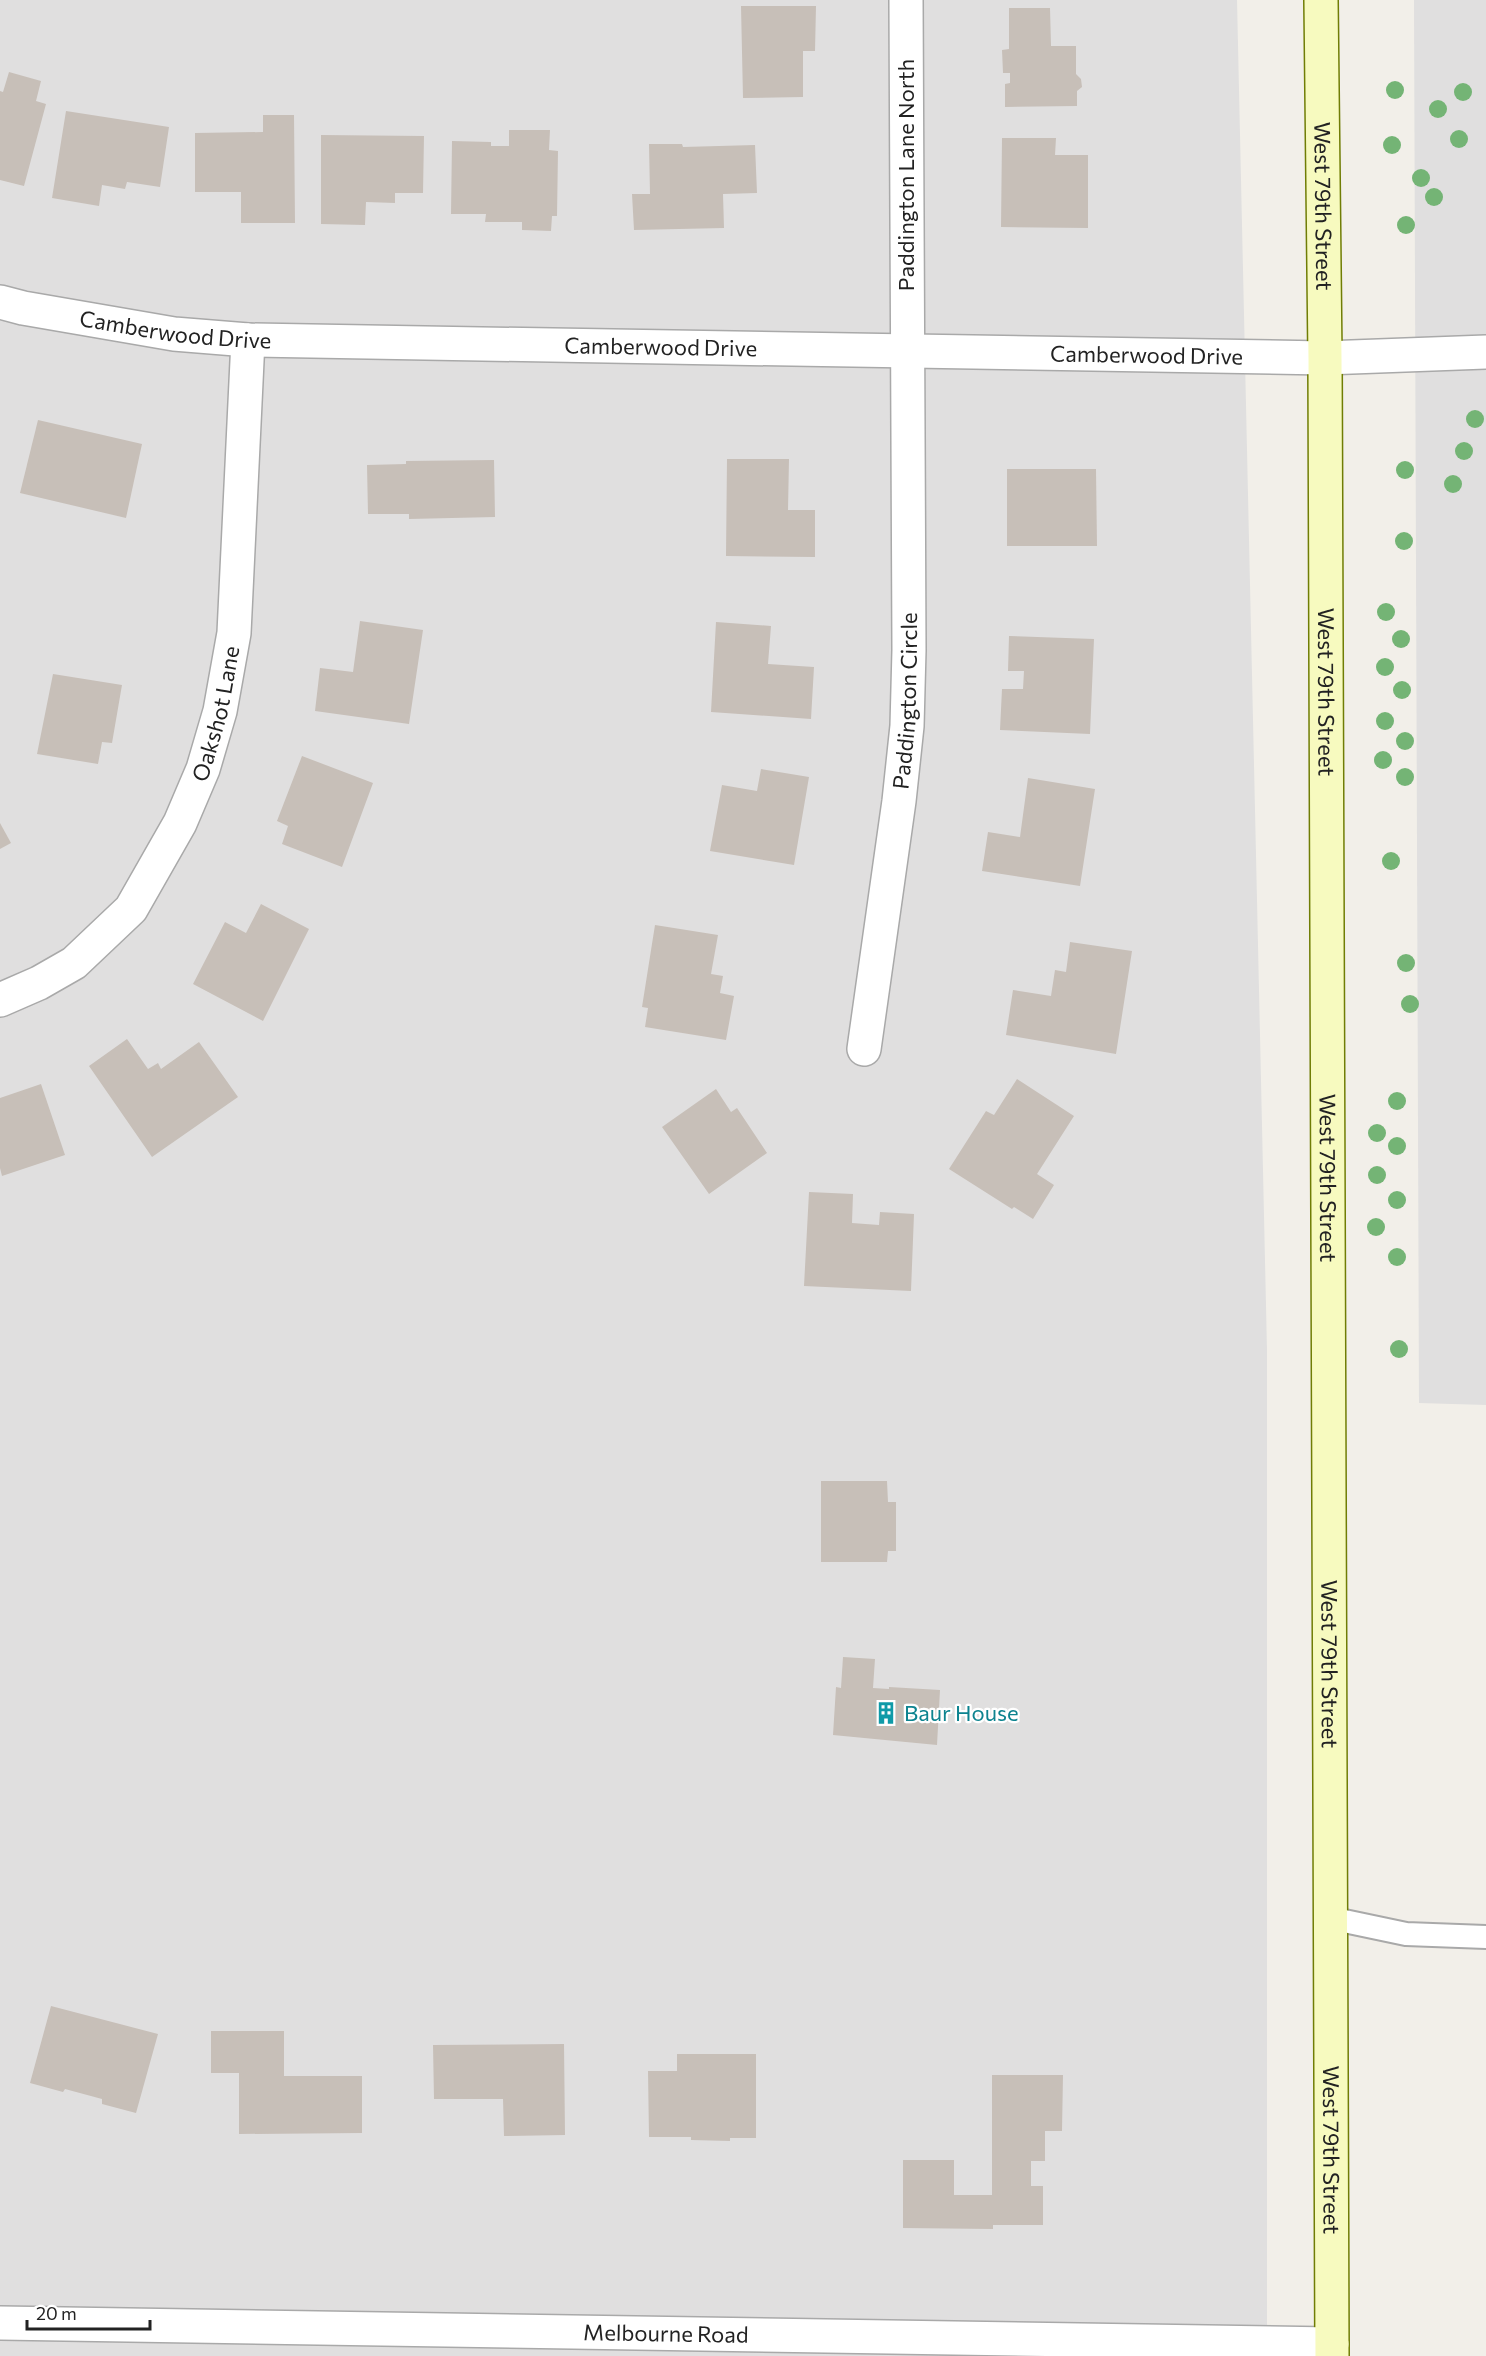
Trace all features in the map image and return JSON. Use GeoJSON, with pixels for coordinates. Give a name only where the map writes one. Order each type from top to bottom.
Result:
{"type":"FeatureCollection","features":[{"type":"Feature","properties":{"kind":"main road","name":"West 79th Street"},"geometry":{"type":"LineString","coordinates":[[1321,0],[1325,358],[1332,2350]]}},
{"type":"Feature","properties":{"kind":"street","name":"Paddington Lane North"},"geometry":{"type":"LineString","coordinates":[[906,0],[907,351]]}},
{"type":"Feature","properties":{"kind":"street","name":"Camberwood Drive"},"geometry":{"type":"LineString","coordinates":[[0,302],[23,309],[174,334],[248,340],[1325,358],[1486,352]]}},
{"type":"Feature","properties":{"kind":"street","name":"Oakshot Lane"},"geometry":{"type":"LineString","coordinates":[[0,1000],[39,983],[74,963],[131,909],[170,841],[203,769],[220,711],[234,633],[248,340]]}},
{"type":"Feature","properties":{"kind":"street","name":"Paddington Circle"},"geometry":{"type":"LineString","coordinates":[[864,1049],[907,726],[909,650],[907,351]]}},
{"type":"Feature","properties":{"kind":"street","name":"Melbourne Road"},"geometry":{"type":"LineString","coordinates":[[0,2323],[1332,2350]]}},
{"type":"Feature","properties":{"kind":"lane"},"geometry":{"type":"LineString","coordinates":[[1330,1918],[1406,1934],[1486,1937]]}},
{"type":"Feature","properties":{"kind":"shaded area"},"geometry":{"type":"Polygon","coordinates":[[[0,0],[1237,0],[1267,1351],[1267,2356],[0,2356],[0,0]]]}},
{"type":"Feature","properties":{"kind":"shaded area"},"geometry":{"type":"Polygon","coordinates":[[[1414,0],[1486,0],[1486,1405],[1419,1403],[1414,0]]]}},
{"type":"Feature","properties":{"kind":"building"},"geometry":{"type":"Polygon","coordinates":[[[741,6],[816,6],[815,51],[803,51],[803,97],[743,98],[741,6]]]}},
{"type":"Feature","properties":{"kind":"building"},"geometry":{"type":"Polygon","coordinates":[[[1009,8],[1050,8],[1051,46],[1076,46],[1076,74],[1081,79],[1082,87],[1077,91],[1077,106],[1005,107],[1005,84],[1010,83],[1010,73],[1003,73],[1002,50],[1009,49],[1009,8]]]}},
{"type":"Feature","properties":{"kind":"building"},"geometry":{"type":"Polygon","coordinates":[[[9,72],[41,81],[36,101],[46,104],[24,186],[0,180],[0,91],[3,92],[9,72]]]}},
{"type":"Feature","properties":{"kind":"building"},"geometry":{"type":"Polygon","coordinates":[[[66,111],[169,127],[160,187],[127,182],[125,189],[102,185],[99,206],[52,198],[66,111]]]}},
{"type":"Feature","properties":{"kind":"building"},"geometry":{"type":"Polygon","coordinates":[[[263,115],[294,115],[295,223],[241,223],[241,192],[195,192],[195,133],[263,132],[263,115]]]}},
{"type":"Feature","properties":{"kind":"building"},"geometry":{"type":"Polygon","coordinates":[[[509,130],[550,130],[549,150],[558,151],[557,216],[552,216],[551,231],[522,230],[522,222],[485,222],[486,214],[451,214],[452,141],[491,142],[491,146],[509,146],[509,130]]]}},
{"type":"Feature","properties":{"kind":"building"},"geometry":{"type":"Polygon","coordinates":[[[321,135],[424,136],[423,193],[395,193],[395,203],[366,202],[365,225],[321,224],[321,135]]]}},
{"type":"Feature","properties":{"kind":"building"},"geometry":{"type":"Polygon","coordinates":[[[1002,138],[1056,138],[1055,155],[1088,155],[1088,228],[1001,227],[1002,138]]]}},
{"type":"Feature","properties":{"kind":"building"},"geometry":{"type":"Polygon","coordinates":[[[649,144],[682,144],[683,147],[755,145],[757,193],[723,194],[724,228],[634,230],[632,194],[650,194],[649,144]]]}},
{"type":"Feature","properties":{"kind":"building"},"geometry":{"type":"Polygon","coordinates":[[[38,420],[142,444],[126,518],[20,493],[38,420]]]}},
{"type":"Feature","properties":{"kind":"building"},"geometry":{"type":"Polygon","coordinates":[[[727,459],[789,459],[788,510],[815,510],[815,557],[726,556],[727,459]]]}},
{"type":"Feature","properties":{"kind":"building"},"geometry":{"type":"Polygon","coordinates":[[[494,460],[495,517],[409,519],[409,514],[368,514],[367,465],[406,464],[406,461],[494,460]]]}},
{"type":"Feature","properties":{"kind":"building"},"geometry":{"type":"Polygon","coordinates":[[[1007,469],[1096,469],[1097,546],[1007,546],[1007,469]]]}},
{"type":"Feature","properties":{"kind":"building"},"geometry":{"type":"Polygon","coordinates":[[[360,621],[423,630],[409,724],[315,711],[320,668],[353,672],[360,621]]]}},
{"type":"Feature","properties":{"kind":"building"},"geometry":{"type":"Polygon","coordinates":[[[716,622],[771,626],[768,664],[814,667],[811,719],[711,712],[716,622]]]}},
{"type":"Feature","properties":{"kind":"building"},"geometry":{"type":"Polygon","coordinates":[[[1009,636],[1094,639],[1090,734],[1000,730],[1002,689],[1023,689],[1024,671],[1008,671],[1009,636]]]}},
{"type":"Feature","properties":{"kind":"building"},"geometry":{"type":"Polygon","coordinates":[[[53,674],[122,685],[112,743],[102,742],[98,764],[37,754],[53,674]]]}},
{"type":"Feature","properties":{"kind":"building"},"geometry":{"type":"Polygon","coordinates":[[[302,756],[373,783],[342,867],[282,844],[288,826],[277,821],[302,756]]]}},
{"type":"Feature","properties":{"kind":"building"},"geometry":{"type":"Polygon","coordinates":[[[761,769],[809,777],[794,865],[710,851],[722,785],[757,791],[761,769]]]}},
{"type":"Feature","properties":{"kind":"building"},"geometry":{"type":"Polygon","coordinates":[[[1028,778],[1095,789],[1080,886],[982,871],[988,832],[1020,837],[1028,778]]]}},
{"type":"Feature","properties":{"kind":"building"},"geometry":{"type":"Polygon","coordinates":[[[0,823],[11,843],[0,849],[0,823]]]}},
{"type":"Feature","properties":{"kind":"building"},"geometry":{"type":"Polygon","coordinates":[[[261,904],[309,929],[263,1021],[193,984],[225,922],[246,933],[261,904]]]}},
{"type":"Feature","properties":{"kind":"building"},"geometry":{"type":"Polygon","coordinates":[[[655,925],[718,935],[711,974],[723,976],[720,993],[734,996],[726,1040],[645,1027],[648,1008],[642,1007],[655,925]]]}},
{"type":"Feature","properties":{"kind":"building"},"geometry":{"type":"Polygon","coordinates":[[[1070,942],[1132,951],[1116,1054],[1006,1035],[1013,990],[1051,996],[1055,970],[1066,972],[1070,942]]]}},
{"type":"Feature","properties":{"kind":"building"},"geometry":{"type":"Polygon","coordinates":[[[127,1039],[148,1069],[158,1063],[161,1069],[199,1042],[238,1097],[152,1157],[89,1066],[127,1039]]]}},
{"type":"Feature","properties":{"kind":"building"},"geometry":{"type":"Polygon","coordinates":[[[1017,1079],[1074,1116],[1037,1174],[1054,1185],[1033,1219],[1014,1207],[1012,1209],[949,1169],[986,1111],[994,1115],[1017,1079]]]}},
{"type":"Feature","properties":{"kind":"building"},"geometry":{"type":"Polygon","coordinates":[[[41,1084],[65,1155],[2,1176],[0,1098],[41,1084]]]}},
{"type":"Feature","properties":{"kind":"building"},"geometry":{"type":"Polygon","coordinates":[[[716,1089],[731,1112],[737,1108],[767,1153],[709,1194],[662,1127],[716,1089]]]}},
{"type":"Feature","properties":{"kind":"building"},"geometry":{"type":"Polygon","coordinates":[[[809,1192],[853,1194],[852,1223],[879,1225],[880,1212],[914,1214],[911,1291],[804,1286],[809,1192]]]}},
{"type":"Feature","properties":{"kind":"building"},"geometry":{"type":"Polygon","coordinates":[[[821,1481],[887,1481],[888,1502],[896,1502],[896,1551],[888,1551],[887,1562],[821,1562],[821,1481]]]}},
{"type":"Feature","properties":{"kind":"building","name":"Baur House"},"geometry":{"type":"Polygon","coordinates":[[[843,1657],[875,1659],[873,1688],[940,1690],[937,1745],[833,1735],[836,1687],[841,1688],[843,1657]]]}},
{"type":"Feature","properties":{"kind":"building"},"geometry":{"type":"Polygon","coordinates":[[[51,2006],[158,2034],[136,2113],[102,2104],[102,2099],[30,2083],[51,2006]]]}},
{"type":"Feature","properties":{"kind":"building"},"geometry":{"type":"Polygon","coordinates":[[[211,2031],[284,2031],[284,2076],[362,2076],[362,2133],[239,2134],[239,2073],[211,2073],[211,2031]]]}},
{"type":"Feature","properties":{"kind":"building"},"geometry":{"type":"Polygon","coordinates":[[[564,2044],[565,2135],[504,2136],[503,2099],[434,2099],[433,2045],[564,2044]]]}},
{"type":"Feature","properties":{"kind":"building"},"geometry":{"type":"Polygon","coordinates":[[[677,2054],[756,2054],[756,2138],[730,2138],[730,2141],[691,2140],[691,2137],[649,2137],[648,2071],[677,2071],[677,2054]]]}},
{"type":"Feature","properties":{"kind":"building"},"geometry":{"type":"Polygon","coordinates":[[[992,2075],[1063,2075],[1062,2131],[1045,2131],[1045,2161],[1031,2161],[1031,2186],[1043,2186],[1043,2225],[993,2225],[993,2229],[903,2228],[903,2160],[954,2160],[954,2195],[992,2195],[992,2075]]]}},
{"type":"Feature","properties":{"kind":"place","name":"Baur House"},"geometry":{"type":"Point","coordinates":[886,1713]}}]}
